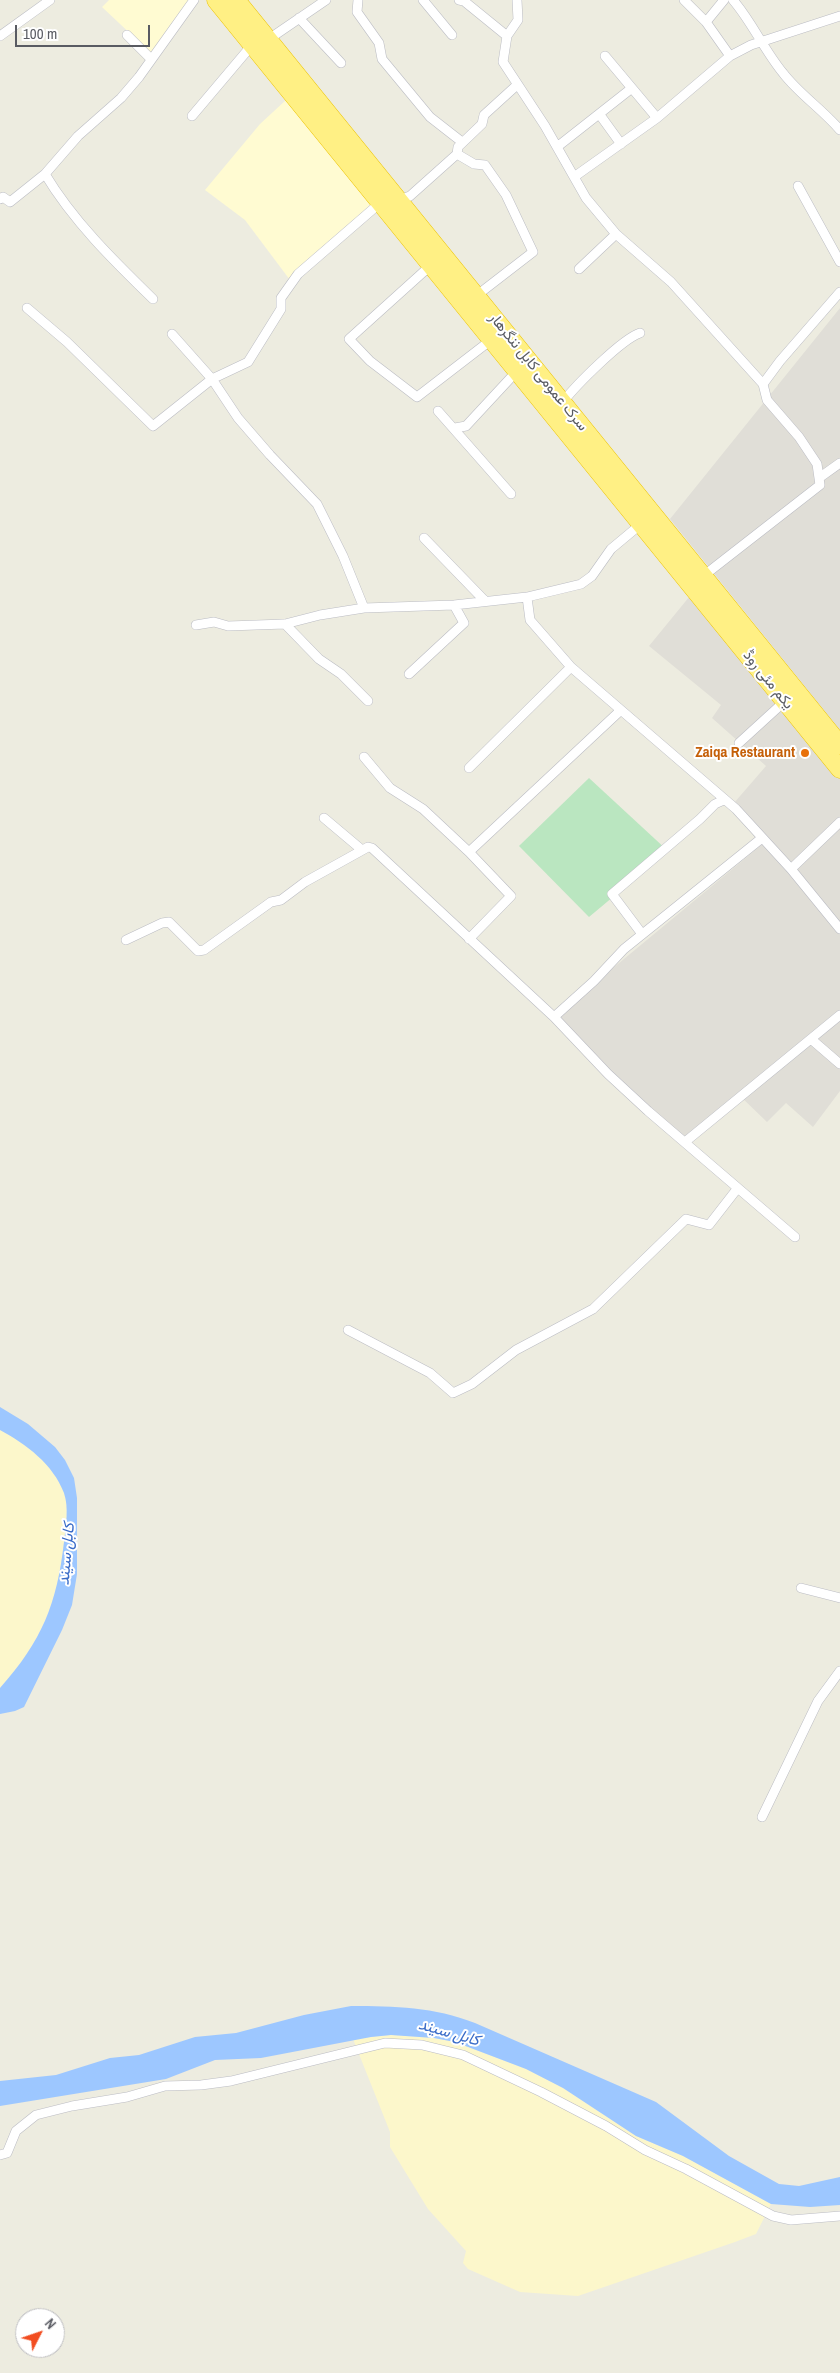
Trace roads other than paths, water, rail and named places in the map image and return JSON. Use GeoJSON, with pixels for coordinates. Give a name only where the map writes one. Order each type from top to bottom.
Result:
{"type":"FeatureCollection","features":[{"type":"Feature","properties":{"kind":"highway","name":"سرک عمومی کابل ننگرهار"},"geometry":{"type":"LineString","coordinates":[[216,0],[389,202],[476,296],[563,402],[698,584]]}},
{"type":"Feature","properties":{"kind":"highway","name":"سرک عمومی کابل ننگرهار"},"geometry":{"type":"LineString","coordinates":[[236,0],[269,39],[389,202],[430,266],[517,370],[641,524],[698,584],[840,745]]}},
{"type":"Feature","properties":{"kind":"highway","name":"یکم مئی روڈ"},"geometry":{"type":"LineString","coordinates":[[698,584],[785,701],[840,769]]}},
{"type":"Feature","properties":{"kind":"street"},"geometry":{"type":"LineString","coordinates":[[0,36],[50,0]]}},
{"type":"Feature","properties":{"kind":"street"},"geometry":{"type":"LineString","coordinates":[[0,199],[3,197],[10,202],[45,174],[78,136],[121,98],[194,0]]}},
{"type":"Feature","properties":{"kind":"street"},"geometry":{"type":"LineString","coordinates":[[269,39],[326,0]]}},
{"type":"Feature","properties":{"kind":"street"},"geometry":{"type":"LineString","coordinates":[[358,0],[357,12],[379,43],[382,59],[430,117],[462,142]]}},
{"type":"Feature","properties":{"kind":"street"},"geometry":{"type":"LineString","coordinates":[[423,0],[452,35]]}},
{"type":"Feature","properties":{"kind":"street"},"geometry":{"type":"LineString","coordinates":[[459,0],[464,1],[507,36]]}},
{"type":"Feature","properties":{"kind":"street"},"geometry":{"type":"LineString","coordinates":[[517,0],[518,20],[507,36],[503,62],[557,147],[586,198],[616,234],[671,282],[763,384],[767,400],[799,437],[817,464],[820,485],[698,584]]}},
{"type":"Feature","properties":{"kind":"street"},"geometry":{"type":"LineString","coordinates":[[684,0],[706,22],[730,56]]}},
{"type":"Feature","properties":{"kind":"street"},"geometry":{"type":"LineString","coordinates":[[706,22],[724,0]]}},
{"type":"Feature","properties":{"kind":"street"},"geometry":{"type":"LineString","coordinates":[[733,0],[744,13],[760,42],[784,75],[840,130]]}},
{"type":"Feature","properties":{"kind":"street"},"geometry":{"type":"LineString","coordinates":[[574,177],[657,118],[730,56],[760,42],[840,16]]}},
{"type":"Feature","properties":{"kind":"street"},"geometry":{"type":"LineString","coordinates":[[299,18],[341,63]]}},
{"type":"Feature","properties":{"kind":"street"},"geometry":{"type":"LineString","coordinates":[[127,35],[151,59]]}},
{"type":"Feature","properties":{"kind":"street"},"geometry":{"type":"LineString","coordinates":[[192,116],[252,44]]}},
{"type":"Feature","properties":{"kind":"street"},"geometry":{"type":"LineString","coordinates":[[605,56],[657,118]]}},
{"type":"Feature","properties":{"kind":"street"},"geometry":{"type":"LineString","coordinates":[[27,308],[67,342],[153,426],[212,378],[248,362],[282,310],[281,298],[298,274],[389,202],[410,196],[458,154],[458,147],[482,124],[484,114],[518,85]]}},
{"type":"Feature","properties":{"kind":"street"},"geometry":{"type":"LineString","coordinates":[[557,147],[632,88]]}},
{"type":"Feature","properties":{"kind":"street"},"geometry":{"type":"LineString","coordinates":[[600,115],[621,144]]}},
{"type":"Feature","properties":{"kind":"street"},"geometry":{"type":"LineString","coordinates":[[458,154],[474,164],[485,164],[506,195],[533,252],[476,296]]}},
{"type":"Feature","properties":{"kind":"street"},"geometry":{"type":"LineString","coordinates":[[45,174],[58,196],[116,263],[153,299]]}},
{"type":"Feature","properties":{"kind":"street"},"geometry":{"type":"LineString","coordinates":[[798,186],[840,262]]}},
{"type":"Feature","properties":{"kind":"street"},"geometry":{"type":"LineString","coordinates":[[580,269],[616,234]]}},
{"type":"Feature","properties":{"kind":"street"},"geometry":{"type":"LineString","coordinates":[[430,266],[349,339],[370,361],[417,398],[491,340]]}},
{"type":"Feature","properties":{"kind":"street"},"geometry":{"type":"LineString","coordinates":[[763,384],[780,361],[840,292]]}},
{"type":"Feature","properties":{"kind":"street"},"geometry":{"type":"LineString","coordinates":[[563,402],[571,392],[608,358],[640,333]]}},
{"type":"Feature","properties":{"kind":"street"},"geometry":{"type":"LineString","coordinates":[[172,334],[212,378],[238,418],[263,448],[318,504],[343,556],[364,608]]}},
{"type":"Feature","properties":{"kind":"street"},"geometry":{"type":"LineString","coordinates":[[455,428],[466,426],[517,370]]}},
{"type":"Feature","properties":{"kind":"street"},"geometry":{"type":"LineString","coordinates":[[438,411],[455,428],[511,494]]}},
{"type":"Feature","properties":{"kind":"street"},"geometry":{"type":"LineString","coordinates":[[819,478],[840,463]]}},
{"type":"Feature","properties":{"kind":"street"},"geometry":{"type":"LineString","coordinates":[[196,626],[214,622],[228,626],[284,624],[320,615],[364,608],[454,605],[527,597],[581,584],[592,576],[611,549],[641,524]]}},
{"type":"Feature","properties":{"kind":"street"},"geometry":{"type":"LineString","coordinates":[[424,538],[485,601]]}},
{"type":"Feature","properties":{"kind":"street"},"geometry":{"type":"LineString","coordinates":[[527,597],[530,620],[571,667],[724,800],[791,869],[840,929]]}},
{"type":"Feature","properties":{"kind":"street"},"geometry":{"type":"LineString","coordinates":[[409,674],[464,623],[454,605]]}},
{"type":"Feature","properties":{"kind":"street"},"geometry":{"type":"LineString","coordinates":[[284,624],[319,659],[341,674],[368,701]]}},
{"type":"Feature","properties":{"kind":"street"},"geometry":{"type":"LineString","coordinates":[[469,768],[571,667]]}},
{"type":"Feature","properties":{"kind":"street"},"geometry":{"type":"LineString","coordinates":[[739,742],[785,701]]}},
{"type":"Feature","properties":{"kind":"street"},"geometry":{"type":"LineString","coordinates":[[469,852],[621,710]]}},
{"type":"Feature","properties":{"kind":"street"},"geometry":{"type":"LineString","coordinates":[[364,757],[390,788],[423,809],[469,852],[511,896],[469,939]]}},
{"type":"Feature","properties":{"kind":"street"},"geometry":{"type":"LineString","coordinates":[[642,934],[612,894],[715,804],[724,800]]}},
{"type":"Feature","properties":{"kind":"street"},"geometry":{"type":"LineString","coordinates":[[324,818],[362,850]]}},
{"type":"Feature","properties":{"kind":"street"},"geometry":{"type":"LineString","coordinates":[[791,869],[840,822]]}},
{"type":"Feature","properties":{"kind":"street"},"geometry":{"type":"LineString","coordinates":[[554,1017],[594,981],[624,949],[762,838]]}},
{"type":"Feature","properties":{"kind":"street"},"geometry":{"type":"LineString","coordinates":[[126,940],[162,923],[169,922],[198,950],[204,950],[270,902],[280,900],[305,882],[362,850],[368,847],[372,848],[554,1017],[608,1074],[648,1112],[796,1237]]}},
{"type":"Feature","properties":{"kind":"street"},"geometry":{"type":"LineString","coordinates":[[685,1142],[840,1015]]}},
{"type":"Feature","properties":{"kind":"street"},"geometry":{"type":"LineString","coordinates":[[811,1039],[840,1064]]}},
{"type":"Feature","properties":{"kind":"street"},"geometry":{"type":"LineString","coordinates":[[348,1330],[430,1374],[453,1393],[472,1384],[516,1350],[593,1309],[686,1219],[709,1225],[737,1189]]}},
{"type":"Feature","properties":{"kind":"street"},"geometry":{"type":"LineString","coordinates":[[801,1588],[840,1598]]}},
{"type":"Feature","properties":{"kind":"street"},"geometry":{"type":"LineString","coordinates":[[762,1817],[818,1701],[840,1671]]}},
{"type":"Feature","properties":{"kind":"street"},"geometry":{"type":"LineString","coordinates":[[0,2155],[7,2153],[16,2131],[36,2115],[63,2108],[128,2097],[165,2086],[231,2082],[385,2043],[422,2045],[463,2054],[541,2092],[606,2126],[645,2150],[686,2169],[773,2216],[791,2220],[840,2216]]}},
{"type":"Feature","properties":{"kind":"water","name":"کابل سيند"},"geometry":{"type":"Polygon","coordinates":[[[0,1407],[28,1424],[55,1447],[65,1460],[74,1478],[77,1498],[77,1574],[72,1605],[62,1630],[24,1707],[0,1714],[0,1688],[27,1654],[45,1621],[52,1603],[61,1564],[67,1511],[64,1493],[46,1464],[29,1448],[0,1430],[0,1407]]]}},
{"type":"Feature","properties":{"kind":"water","name":"کابل سيند"},"geometry":{"type":"Polygon","coordinates":[[[351,2006],[414,2008],[445,2014],[475,2023],[656,2102],[729,2156],[779,2184],[799,2186],[840,2177],[840,2205],[810,2207],[771,2204],[683,2156],[636,2136],[563,2088],[526,2069],[455,2042],[434,2038],[391,2035],[371,2037],[261,2058],[215,2060],[166,2079],[0,2106],[0,2081],[56,2075],[110,2058],[139,2055],[195,2037],[236,2033],[304,2015],[351,2006]]]}},
{"type":"Feature","properties":{"kind":"place","name":"Zaiqa Restaurant"},"geometry":{"type":"Point","coordinates":[805,753]}}]}
